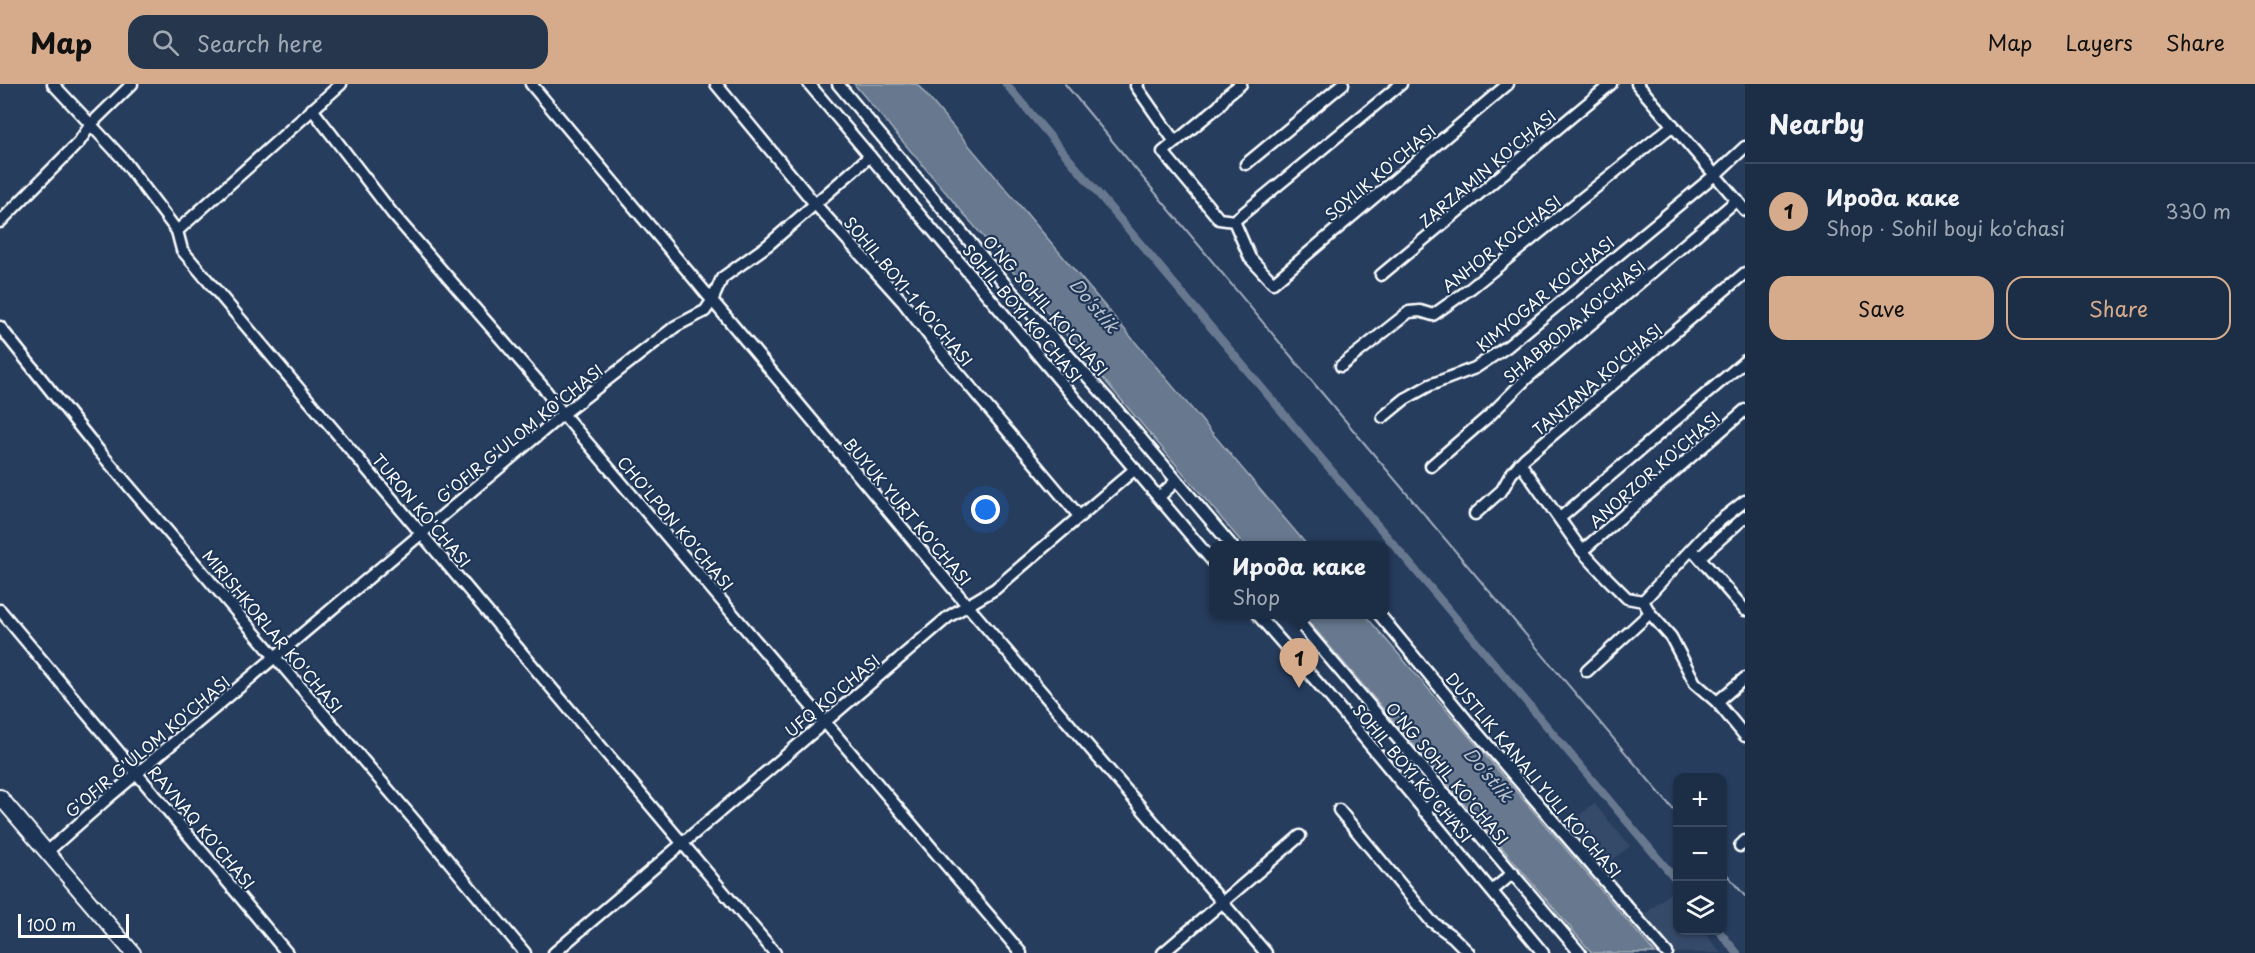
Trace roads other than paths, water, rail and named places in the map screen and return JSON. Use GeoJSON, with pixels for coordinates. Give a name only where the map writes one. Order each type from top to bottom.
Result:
{"type":"FeatureCollection","features":[{"type":"Feature","properties":{"kind":"main road"},"geometry":{"type":"LineString","coordinates":[[0,796],[133,953]]}},
{"type":"Feature","properties":{"kind":"street","name":"TURON KO'CHASI"},"geometry":{"type":"LineString","coordinates":[[53,84],[122,158],[177,231],[182,250],[422,532],[661,820],[683,841],[775,953]]}},
{"type":"Feature","properties":{"kind":"street"},"geometry":{"type":"LineString","coordinates":[[0,222],[79,142],[91,124],[132,84]]}},
{"type":"Feature","properties":{"kind":"street"},"geometry":{"type":"LineString","coordinates":[[177,231],[341,84]]}},
{"type":"Feature","properties":{"kind":"street","name":"BUYUK YURT KO'CHASI"},"geometry":{"type":"LineString","coordinates":[[531,84],[967,605],[1266,953]]}},
{"type":"Feature","properties":{"kind":"street","name":"SOHIL BOYI-1 KO'CHASI"},"geometry":{"type":"LineString","coordinates":[[716,84],[814,204],[903,302],[1079,516]]}},
{"type":"Feature","properties":{"kind":"street","name":"SOHIL BOYI KO'CHASI"},"geometry":{"type":"LineString","coordinates":[[809,84],[1209,557]]}},
{"type":"Feature","properties":{"kind":"street","name":"O'NG SOHIL KO'CHASI"},"geometry":{"type":"LineString","coordinates":[[838,84],[1011,291],[1112,404],[1228,541]]}},
{"type":"Feature","properties":{"kind":"street"},"geometry":{"type":"LineString","coordinates":[[1240,84],[1219,106],[1163,152],[1219,219],[1234,220],[1401,84]]}},
{"type":"Feature","properties":{"kind":"street"},"geometry":{"type":"LineString","coordinates":[[1246,164],[1343,84]]}},
{"type":"Feature","properties":{"kind":"street","name":"SOYLIK KO'CHASI"},"geometry":{"type":"LineString","coordinates":[[1234,220],[1250,258],[1273,283],[1508,84]]}},
{"type":"Feature","properties":{"kind":"street","name":"ZARZAMIN KO'CHASI"},"geometry":{"type":"LineString","coordinates":[[1381,275],[1611,84]]}},
{"type":"Feature","properties":{"kind":"street"},"geometry":{"type":"LineString","coordinates":[[1637,84],[1745,210]]}},
{"type":"Feature","properties":{"kind":"street"},"geometry":{"type":"LineString","coordinates":[[1137,85],[1175,142]]}},
{"type":"Feature","properties":{"kind":"street","name":"CHO'LPON KO'CHASI"},"geometry":{"type":"LineString","coordinates":[[312,109],[392,213],[543,387],[563,414],[1021,953]]}},
{"type":"Feature","properties":{"kind":"street","name":"ANHOR KO'CHASI"},"geometry":{"type":"LineString","coordinates":[[1341,366],[1409,312],[1420,311],[1433,315],[1443,308],[1673,125]]}},
{"type":"Feature","properties":{"kind":"street","name":"KIMYOGAR KO'CHASI"},"geometry":{"type":"LineString","coordinates":[[1383,417],[1405,399],[1430,385],[1475,369],[1508,345],[1716,174],[1745,147]]}},
{"type":"Feature","properties":{"kind":"street","name":"G'OFIR G'ULOM KO'CHASI"},"geometry":{"type":"LineString","coordinates":[[47,852],[109,797],[563,414],[676,326],[705,311],[722,278],[768,245],[870,156]]}},
{"type":"Feature","properties":{"kind":"street","name":"SHABBODA KO'CHASI"},"geometry":{"type":"LineString","coordinates":[[1431,466],[1491,414],[1527,378],[1737,200]]}},
{"type":"Feature","properties":{"kind":"street","name":"TANTANA KO'CHASI"},"geometry":{"type":"LineString","coordinates":[[1475,513],[1502,490],[1520,463],[1745,273]]}},
{"type":"Feature","properties":{"kind":"street","name":"MIRISHKORLAR KO'CHASI"},"geometry":{"type":"LineString","coordinates":[[0,327],[99,450],[525,953]]}},
{"type":"Feature","properties":{"kind":"street"},"geometry":{"type":"LineString","coordinates":[[1560,518],[1745,361]]}},
{"type":"Feature","properties":{"kind":"street","name":"ANORZOR KO'CHASI"},"geometry":{"type":"LineString","coordinates":[[1582,551],[1745,410]]}},
{"type":"Feature","properties":{"kind":"street"},"geometry":{"type":"LineString","coordinates":[[1520,463],[1582,551],[1627,598],[1643,601],[1650,613],[1671,637],[1695,683],[1717,702],[1745,736]]}},
{"type":"Feature","properties":{"kind":"street","name":"UFQ KO'CHASI"},"geometry":{"type":"LineString","coordinates":[[554,953],[948,617],[995,589],[1135,470]]}},
{"type":"Feature","properties":{"kind":"street"},"geometry":{"type":"LineString","coordinates":[[1159,497],[1176,482]]}},
{"type":"Feature","properties":{"kind":"street"},"geometry":{"type":"LineString","coordinates":[[1696,553],[1713,526],[1745,501]]}},
{"type":"Feature","properties":{"kind":"street"},"geometry":{"type":"LineString","coordinates":[[1643,601],[1696,553],[1745,516]]}},
{"type":"Feature","properties":{"kind":"street"},"geometry":{"type":"LineString","coordinates":[[1696,553],[1745,610]]}},
{"type":"Feature","properties":{"kind":"street","name":"RAVNAQ KO'CHASI"},"geometry":{"type":"LineString","coordinates":[[0,610],[287,953]]}},
{"type":"Feature","properties":{"kind":"street"},"geometry":{"type":"LineString","coordinates":[[1587,671],[1650,613]]}},
{"type":"Feature","properties":{"kind":"street","name":"SOHIL BOYI KO'CHASI"},"geometry":{"type":"LineString","coordinates":[[1261,619],[1330,697],[1543,953]]}},
{"type":"Feature","properties":{"kind":"street","name":"O'NG SOHIL KO'CHASI"},"geometry":{"type":"LineString","coordinates":[[1295,619],[1580,953]]}},
{"type":"Feature","properties":{"kind":"street","name":"DUSTLIK KANALI YULI KO'CHASI"},"geometry":{"type":"LineString","coordinates":[[1382,619],[1481,738],[1667,953]]}},
{"type":"Feature","properties":{"kind":"street"},"geometry":{"type":"LineString","coordinates":[[1717,702],[1745,678]]}},
{"type":"Feature","properties":{"kind":"street"},"geometry":{"type":"LineString","coordinates":[[1424,811],[1445,794]]}},
{"type":"Feature","properties":{"kind":"street"},"geometry":{"type":"LineString","coordinates":[[1339,810],[1431,921],[1453,937],[1469,953]]}},
{"type":"Feature","properties":{"kind":"street"},"geometry":{"type":"LineString","coordinates":[[1163,953],[1300,836]]}},
{"type":"Feature","properties":{"kind":"street"},"geometry":{"type":"LineString","coordinates":[[1492,891],[1513,873]]}},
{"type":"Feature","properties":{"kind":"water","name":"Do'stlik"},"geometry":{"type":"Polygon","coordinates":[[[854,84],[917,84],[1304,541],[1241,541],[854,84]]]}},
{"type":"Feature","properties":{"kind":"water","name":"Do'stlik"},"geometry":{"type":"Polygon","coordinates":[[[1306,619],[1368,619],[1655,953],[1592,953],[1306,619]]]}},
{"type":"Feature","properties":{"kind":"waterway"},"geometry":{"type":"LineString","coordinates":[[1006,84],[1677,881]]}},
{"type":"Feature","properties":{"kind":"waterway"},"geometry":{"type":"LineString","coordinates":[[1065,84],[1673,809]]}},
{"type":"Feature","properties":{"kind":"waterway"},"geometry":{"type":"LineString","coordinates":[[1727,875],[1745,896]]}},
{"type":"Feature","properties":{"kind":"waterway"},"geometry":{"type":"LineString","coordinates":[[1722,935],[1737,953]]}},
{"type":"Feature","properties":{"kind":"place","name":"Ирода каке"},"geometry":{"type":"Point","coordinates":[1299,688]}}]}
